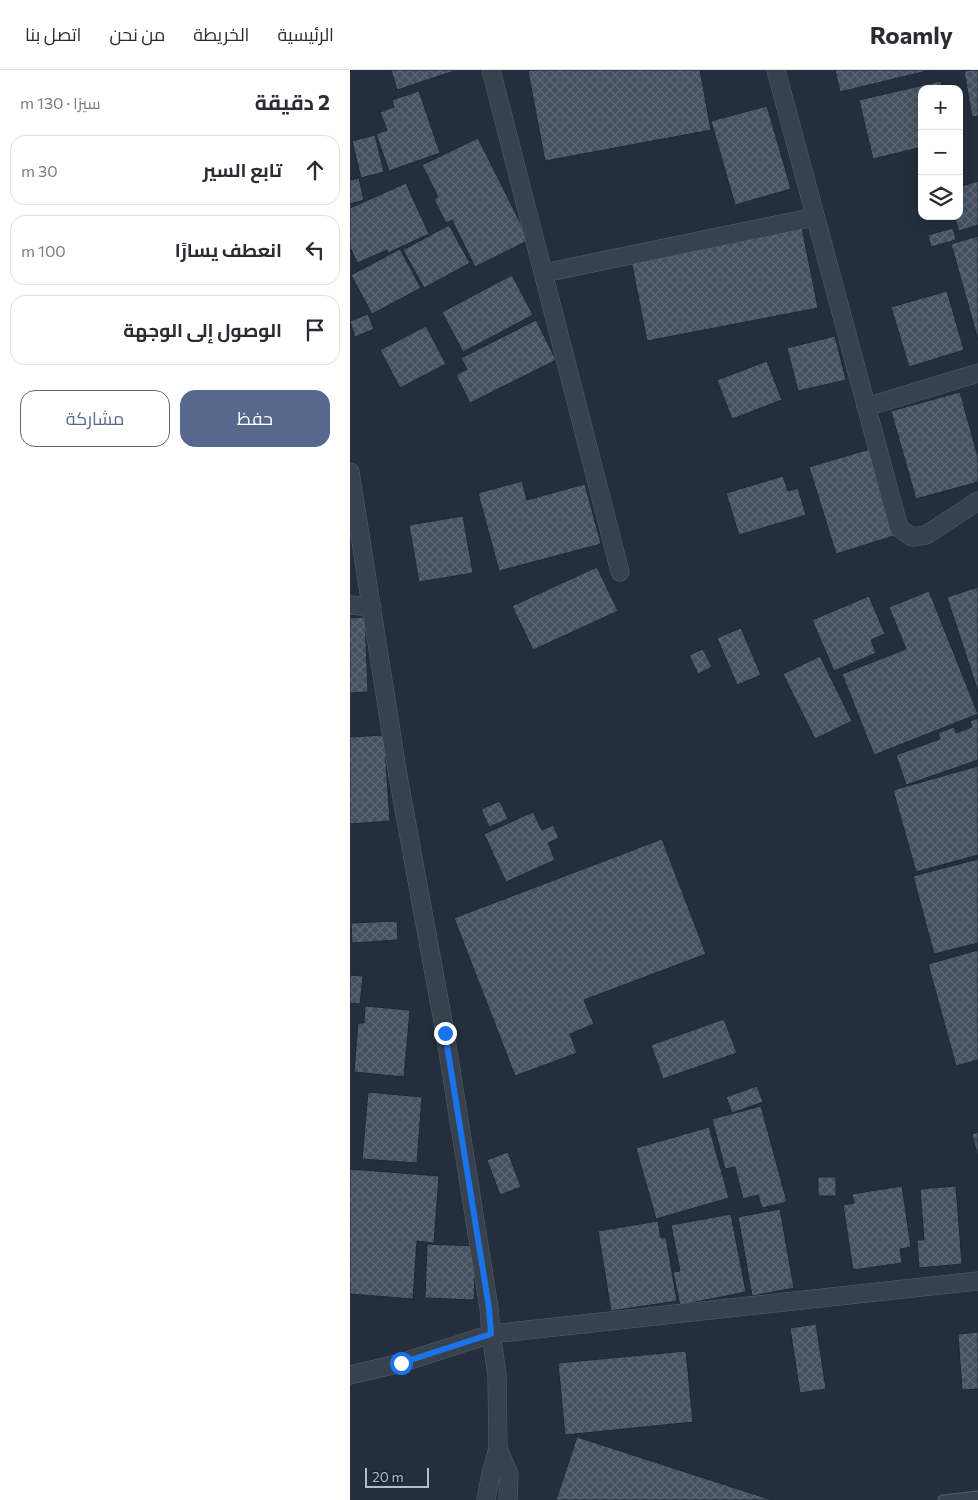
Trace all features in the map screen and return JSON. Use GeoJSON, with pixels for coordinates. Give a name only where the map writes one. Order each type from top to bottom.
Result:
{"type":"FeatureCollection","features":[{"type":"Feature","properties":{"kind":"street"},"geometry":{"type":"LineString","coordinates":[[491,70],[620,572]]}},
{"type":"Feature","properties":{"kind":"street"},"geometry":{"type":"LineString","coordinates":[[776,70],[899,528],[912,537],[926,535],[978,501]]}},
{"type":"Feature","properties":{"kind":"street"},"geometry":{"type":"LineString","coordinates":[[544,273],[815,217]]}},
{"type":"Feature","properties":{"kind":"street"},"geometry":{"type":"LineString","coordinates":[[866,407],[978,373]]}},
{"type":"Feature","properties":{"kind":"street"},"geometry":{"type":"LineString","coordinates":[[350,472],[398,776],[450,1063],[488,1298],[497,1375],[498,1449],[486,1500]]}},
{"type":"Feature","properties":{"kind":"street"},"geometry":{"type":"LineString","coordinates":[[350,605],[372,607]]}},
{"type":"Feature","properties":{"kind":"street"},"geometry":{"type":"LineString","coordinates":[[350,1376],[401,1363],[491,1334],[978,1281]]}},
{"type":"Feature","properties":{"kind":"street"},"geometry":{"type":"LineString","coordinates":[[498,1449],[509,1474],[508,1500]]}},
{"type":"Feature","properties":{"kind":"lane"},"geometry":{"type":"LineString","coordinates":[[943,1500],[978,1496]]}},
{"type":"Feature","properties":{"kind":"building"},"geometry":{"type":"Polygon","coordinates":[[[391,70],[457,70],[397,90],[391,70]]]}},
{"type":"Feature","properties":{"kind":"building"},"geometry":{"type":"Polygon","coordinates":[[[700,70],[711,130],[545,161],[528,71],[700,70]]]}},
{"type":"Feature","properties":{"kind":"building"},"geometry":{"type":"Polygon","coordinates":[[[835,70],[931,70],[840,92],[835,70]]]}},
{"type":"Feature","properties":{"kind":"building"},"geometry":{"type":"Polygon","coordinates":[[[978,70],[978,116],[972,117],[964,71],[978,70]]]}},
{"type":"Feature","properties":{"kind":"building"},"geometry":{"type":"Polygon","coordinates":[[[941,81],[942,85],[924,85],[941,81]]]}},
{"type":"Feature","properties":{"kind":"building"},"geometry":{"type":"Polygon","coordinates":[[[918,86],[918,148],[873,159],[859,100],[918,86]]]}},
{"type":"Feature","properties":{"kind":"building"},"geometry":{"type":"Polygon","coordinates":[[[419,91],[440,153],[389,171],[376,134],[387,130],[380,112],[394,107],[392,100],[419,91]]]}},
{"type":"Feature","properties":{"kind":"building"},"geometry":{"type":"Polygon","coordinates":[[[767,106],[791,189],[735,205],[711,121],[767,106]]]}},
{"type":"Feature","properties":{"kind":"building"},"geometry":{"type":"Polygon","coordinates":[[[375,135],[384,172],[361,178],[352,141],[375,135]]]}},
{"type":"Feature","properties":{"kind":"building"},"geometry":{"type":"Polygon","coordinates":[[[478,138],[529,240],[475,267],[452,220],[446,223],[434,199],[438,197],[422,165],[478,138]]]}},
{"type":"Feature","properties":{"kind":"building"},"geometry":{"type":"Polygon","coordinates":[[[359,178],[364,200],[350,204],[350,180],[359,178]]]}},
{"type":"Feature","properties":{"kind":"building"},"geometry":{"type":"Polygon","coordinates":[[[978,181],[978,225],[959,231],[955,220],[963,220],[963,186],[978,181]]]}},
{"type":"Feature","properties":{"kind":"building"},"geometry":{"type":"Polygon","coordinates":[[[406,183],[429,234],[388,253],[387,250],[357,263],[350,247],[350,208],[406,183]]]}},
{"type":"Feature","properties":{"kind":"building"},"geometry":{"type":"Polygon","coordinates":[[[449,225],[470,263],[424,288],[403,250],[449,225]]]}},
{"type":"Feature","properties":{"kind":"building"},"geometry":{"type":"Polygon","coordinates":[[[802,228],[818,308],[647,341],[631,260],[802,228]]]}},
{"type":"Feature","properties":{"kind":"building"},"geometry":{"type":"Polygon","coordinates":[[[953,228],[956,240],[931,247],[928,235],[953,228]]]}},
{"type":"Feature","properties":{"kind":"building"},"geometry":{"type":"Polygon","coordinates":[[[978,236],[978,340],[951,244],[978,236]]]}},
{"type":"Feature","properties":{"kind":"building"},"geometry":{"type":"Polygon","coordinates":[[[400,249],[421,288],[372,314],[351,275],[400,249]]]}},
{"type":"Feature","properties":{"kind":"building"},"geometry":{"type":"Polygon","coordinates":[[[512,275],[533,315],[463,352],[442,312],[512,275]]]}},
{"type":"Feature","properties":{"kind":"building"},"geometry":{"type":"Polygon","coordinates":[[[947,291],[964,350],[909,367],[891,307],[947,291]]]}},
{"type":"Feature","properties":{"kind":"building"},"geometry":{"type":"Polygon","coordinates":[[[368,314],[374,329],[355,337],[350,321],[368,314]]]}},
{"type":"Feature","properties":{"kind":"building"},"geometry":{"type":"Polygon","coordinates":[[[536,320],[556,360],[470,403],[456,375],[467,369],[461,358],[536,320]]]}},
{"type":"Feature","properties":{"kind":"building"},"geometry":{"type":"Polygon","coordinates":[[[426,326],[446,364],[400,388],[380,350],[426,326]]]}},
{"type":"Feature","properties":{"kind":"building"},"geometry":{"type":"Polygon","coordinates":[[[835,336],[846,380],[798,391],[787,348],[835,336]]]}},
{"type":"Feature","properties":{"kind":"building"},"geometry":{"type":"Polygon","coordinates":[[[767,361],[782,400],[732,419],[717,380],[767,361]]]}},
{"type":"Feature","properties":{"kind":"building"},"geometry":{"type":"Polygon","coordinates":[[[960,392],[978,457],[978,482],[916,499],[891,411],[960,392]]]}},
{"type":"Feature","properties":{"kind":"building"},"geometry":{"type":"Polygon","coordinates":[[[873,448],[900,534],[836,554],[809,467],[873,448]]]}},
{"type":"Feature","properties":{"kind":"building"},"geometry":{"type":"Polygon","coordinates":[[[783,476],[788,491],[798,488],[806,515],[739,535],[726,493],[783,476]]]}},
{"type":"Feature","properties":{"kind":"building"},"geometry":{"type":"Polygon","coordinates":[[[522,481],[527,500],[585,484],[601,544],[499,571],[478,493],[522,481]]]}},
{"type":"Feature","properties":{"kind":"building"},"geometry":{"type":"Polygon","coordinates":[[[463,516],[473,573],[419,582],[409,525],[463,516]]]}},
{"type":"Feature","properties":{"kind":"building"},"geometry":{"type":"Polygon","coordinates":[[[597,567],[618,611],[533,650],[512,606],[597,567]]]}},
{"type":"Feature","properties":{"kind":"building"},"geometry":{"type":"Polygon","coordinates":[[[978,587],[978,692],[947,597],[978,587]]]}},
{"type":"Feature","properties":{"kind":"building"},"geometry":{"type":"Polygon","coordinates":[[[929,591],[978,714],[874,755],[842,674],[906,649],[889,607],[929,591]]]}},
{"type":"Feature","properties":{"kind":"building"},"geometry":{"type":"Polygon","coordinates":[[[869,596],[885,634],[871,640],[876,653],[834,671],[812,620],[869,596]]]}},
{"type":"Feature","properties":{"kind":"building"},"geometry":{"type":"Polygon","coordinates":[[[365,617],[368,692],[350,693],[350,618],[365,617]]]}},
{"type":"Feature","properties":{"kind":"building"},"geometry":{"type":"Polygon","coordinates":[[[741,628],[761,675],[737,685],[717,638],[741,628]]]}},
{"type":"Feature","properties":{"kind":"building"},"geometry":{"type":"Polygon","coordinates":[[[703,649],[712,667],[698,674],[689,655],[703,649]]]}},
{"type":"Feature","properties":{"kind":"building"},"geometry":{"type":"Polygon","coordinates":[[[820,656],[852,721],[815,739],[783,674],[820,656]]]}},
{"type":"Feature","properties":{"kind":"building"},"geometry":{"type":"Polygon","coordinates":[[[978,718],[978,760],[906,785],[896,755],[940,739],[938,733],[954,727],[956,733],[972,727],[970,721],[978,718]]]}},
{"type":"Feature","properties":{"kind":"building"},"geometry":{"type":"Polygon","coordinates":[[[384,735],[390,821],[350,824],[350,737],[384,735]]]}},
{"type":"Feature","properties":{"kind":"building"},"geometry":{"type":"Polygon","coordinates":[[[978,766],[978,855],[916,872],[893,790],[978,766]]]}},
{"type":"Feature","properties":{"kind":"building"},"geometry":{"type":"Polygon","coordinates":[[[500,801],[508,819],[489,827],[481,809],[500,801]]]}},
{"type":"Feature","properties":{"kind":"building"},"geometry":{"type":"Polygon","coordinates":[[[533,812],[542,830],[553,825],[559,838],[548,843],[555,860],[506,882],[484,834],[533,812]]]}},
{"type":"Feature","properties":{"kind":"building"},"geometry":{"type":"Polygon","coordinates":[[[662,839],[706,954],[584,1000],[594,1024],[570,1034],[577,1053],[515,1076],[454,918],[662,839]]]}},
{"type":"Feature","properties":{"kind":"building"},"geometry":{"type":"Polygon","coordinates":[[[978,859],[978,943],[934,954],[913,876],[978,859]]]}},
{"type":"Feature","properties":{"kind":"building"},"geometry":{"type":"Polygon","coordinates":[[[397,921],[398,940],[352,943],[351,923],[397,921]]]}},
{"type":"Feature","properties":{"kind":"building"},"geometry":{"type":"Polygon","coordinates":[[[978,950],[978,1060],[956,1066],[928,964],[978,950]]]}},
{"type":"Feature","properties":{"kind":"building"},"geometry":{"type":"Polygon","coordinates":[[[350,975],[363,976],[360,1004],[350,1003],[350,975]]]}},
{"type":"Feature","properties":{"kind":"building"},"geometry":{"type":"Polygon","coordinates":[[[365,1006],[410,1010],[404,1077],[354,1072],[358,1023],[364,1023],[365,1006]]]}},
{"type":"Feature","properties":{"kind":"building"},"geometry":{"type":"Polygon","coordinates":[[[724,1019],[737,1053],[663,1079],[651,1045],[724,1019]]]}},
{"type":"Feature","properties":{"kind":"building"},"geometry":{"type":"Polygon","coordinates":[[[757,1086],[763,1102],[732,1113],[726,1097],[757,1086]]]}},
{"type":"Feature","properties":{"kind":"building"},"geometry":{"type":"Polygon","coordinates":[[[368,1092],[422,1097],[417,1163],[362,1159],[368,1092]]]}},
{"type":"Feature","properties":{"kind":"building"},"geometry":{"type":"Polygon","coordinates":[[[761,1106],[787,1202],[762,1208],[758,1195],[743,1199],[735,1167],[725,1169],[712,1119],[761,1106]]]}},
{"type":"Feature","properties":{"kind":"building"},"geometry":{"type":"Polygon","coordinates":[[[709,1127],[729,1198],[656,1219],[636,1148],[709,1127]]]}},
{"type":"Feature","properties":{"kind":"building"},"geometry":{"type":"Polygon","coordinates":[[[978,1132],[978,1158],[972,1134],[978,1132]]]}},
{"type":"Feature","properties":{"kind":"building"},"geometry":{"type":"Polygon","coordinates":[[[508,1152],[521,1187],[500,1195],[487,1160],[508,1152]]]}},
{"type":"Feature","properties":{"kind":"building"},"geometry":{"type":"Polygon","coordinates":[[[350,1169],[439,1176],[434,1243],[417,1241],[413,1299],[350,1294],[350,1169]]]}},
{"type":"Feature","properties":{"kind":"building"},"geometry":{"type":"Polygon","coordinates":[[[818,1177],[836,1177],[836,1196],[818,1196],[818,1177]]]}},
{"type":"Feature","properties":{"kind":"building"},"geometry":{"type":"Polygon","coordinates":[[[902,1186],[911,1247],[900,1249],[902,1263],[853,1270],[843,1205],[854,1203],[852,1194],[902,1186]]]}},
{"type":"Feature","properties":{"kind":"building"},"geometry":{"type":"Polygon","coordinates":[[[956,1186],[962,1264],[919,1268],[917,1240],[924,1240],[920,1189],[956,1186]]]}},
{"type":"Feature","properties":{"kind":"building"},"geometry":{"type":"Polygon","coordinates":[[[780,1209],[794,1288],[752,1296],[738,1217],[780,1209]]]}},
{"type":"Feature","properties":{"kind":"building"},"geometry":{"type":"Polygon","coordinates":[[[731,1214],[746,1292],[680,1305],[673,1272],[680,1271],[671,1225],[731,1214]]]}},
{"type":"Feature","properties":{"kind":"building"},"geometry":{"type":"Polygon","coordinates":[[[658,1221],[661,1238],[666,1237],[677,1301],[611,1311],[598,1231],[658,1221]]]}},
{"type":"Feature","properties":{"kind":"building"},"geometry":{"type":"Polygon","coordinates":[[[427,1244],[476,1246],[474,1300],[425,1298],[427,1244]]]}},
{"type":"Feature","properties":{"kind":"building"},"geometry":{"type":"Polygon","coordinates":[[[816,1324],[826,1389],[800,1393],[790,1328],[816,1324]]]}},
{"type":"Feature","properties":{"kind":"building"},"geometry":{"type":"Polygon","coordinates":[[[978,1332],[978,1389],[962,1390],[958,1334],[978,1332]]]}},
{"type":"Feature","properties":{"kind":"building"},"geometry":{"type":"Polygon","coordinates":[[[686,1351],[693,1422],[565,1435],[558,1363],[686,1351]]]}},
{"type":"Feature","properties":{"kind":"building"},"geometry":{"type":"Polygon","coordinates":[[[577,1437],[772,1500],[556,1500],[577,1437]]]}},
{"type":"Feature","properties":{"kind":"route"},"geometry":{"type":"LineString","coordinates":[[401,1363],[491,1334],[489,1308],[445,1033]]}}]}
